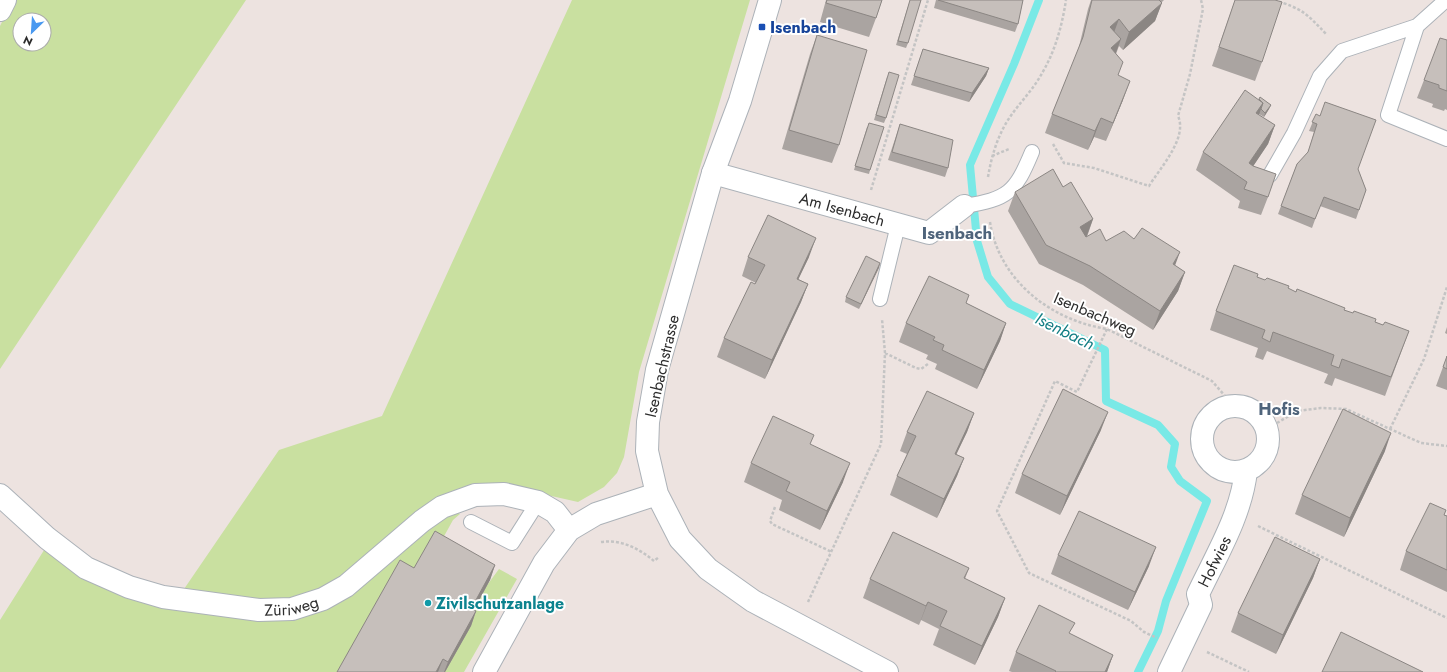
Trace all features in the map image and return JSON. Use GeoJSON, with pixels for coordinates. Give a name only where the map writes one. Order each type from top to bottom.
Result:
{"type":"FeatureCollection","features":[{"type":"Feature","properties":{"kind":"street"},"geometry":{"type":"LineString","coordinates":[[0,10],[5,0]]}},
{"type":"Feature","properties":{"kind":"street","name":"Isenbachstrasse"},"geometry":{"type":"LineString","coordinates":[[770,0],[740,101],[713,173],[657,370],[652,397],[647,451],[656,494],[680,539],[708,569],[753,601],[887,672]]}},
{"type":"Feature","properties":{"kind":"street","name":"Am Isenbach"},"geometry":{"type":"LineString","coordinates":[[713,173],[929,233],[964,206]]}},
{"type":"Feature","properties":{"kind":"street","name":"Hofwies"},"geometry":{"type":"LineString","coordinates":[[1169,672],[1201,606],[1198,594],[1235,515],[1244,489],[1246,471]]}},
{"type":"Feature","properties":{"kind":"street","name":"Züriweg"},"geometry":{"type":"LineString","coordinates":[[0,495],[47,538],[86,568],[129,587],[163,597],[259,610],[292,609],[323,599],[346,586],[422,521],[442,507],[475,495],[504,494],[538,502],[555,512],[569,530]]}},
{"type":"Feature","properties":{"kind":"street"},"geometry":{"type":"LineString","coordinates":[[484,672],[544,564],[569,530],[596,514],[656,494]]}},
{"type":"Feature","properties":{"kind":"lane"},"geometry":{"type":"LineString","coordinates":[[1270,174],[1294,133],[1320,76],[1342,51],[1417,26],[1446,0]]}},
{"type":"Feature","properties":{"kind":"lane"},"geometry":{"type":"LineString","coordinates":[[1417,26],[1388,116],[1447,139]]}},
{"type":"Feature","properties":{"kind":"lane"},"geometry":{"type":"LineString","coordinates":[[964,206],[994,201],[1011,190],[1023,173],[1032,152]]}},
{"type":"Feature","properties":{"kind":"lane"},"geometry":{"type":"LineString","coordinates":[[880,299],[898,225]]}},
{"type":"Feature","properties":{"kind":"lane"},"geometry":{"type":"LineString","coordinates":[[471,522],[512,543],[538,502]]}},
{"type":"Feature","properties":{"kind":"path"},"geometry":{"type":"LineString","coordinates":[[869,197],[928,0]]}},
{"type":"Feature","properties":{"kind":"path","name":"Isenbachweg"},"geometry":{"type":"LineString","coordinates":[[1066,0],[1063,19],[1054,51],[1041,76],[1005,125],[992,156],[986,202],[992,236],[1002,259],[1016,280],[1043,305],[1088,326],[1107,329],[1212,381],[1225,396]]}},
{"type":"Feature","properties":{"kind":"path"},"geometry":{"type":"LineString","coordinates":[[1047,143],[1053,144],[1064,163],[1094,168],[1149,186],[1179,139],[1181,124],[1178,116],[1190,74],[1203,9],[1201,0]]}},
{"type":"Feature","properties":{"kind":"path"},"geometry":{"type":"LineString","coordinates":[[1274,0],[1307,13],[1342,51]]}},
{"type":"Feature","properties":{"kind":"path"},"geometry":{"type":"LineString","coordinates":[[992,156],[1013,147]]}},
{"type":"Feature","properties":{"kind":"path"},"geometry":{"type":"LineString","coordinates":[[1390,429],[1424,359],[1447,288]]}},
{"type":"Feature","properties":{"kind":"path"},"geometry":{"type":"LineString","coordinates":[[808,603],[881,444],[885,353],[880,299]]}},
{"type":"Feature","properties":{"kind":"path"},"geometry":{"type":"LineString","coordinates":[[1107,329],[1077,392],[1055,381],[997,511],[1029,573],[1131,621],[1147,633],[1162,640]]}},
{"type":"Feature","properties":{"kind":"path"},"geometry":{"type":"LineString","coordinates":[[885,353],[916,368],[921,369],[928,364]]}},
{"type":"Feature","properties":{"kind":"path"},"geometry":{"type":"LineString","coordinates":[[1278,423],[1297,411],[1321,408],[1346,409],[1421,443],[1447,446]]}},
{"type":"Feature","properties":{"kind":"path"},"geometry":{"type":"LineString","coordinates":[[775,507],[770,517],[772,524],[832,552]]}},
{"type":"Feature","properties":{"kind":"path"},"geometry":{"type":"LineString","coordinates":[[1253,524],[1447,618]]}},
{"type":"Feature","properties":{"kind":"path"},"geometry":{"type":"LineString","coordinates":[[596,543],[610,541],[626,544],[645,553],[654,561],[659,556]]}},
{"type":"Feature","properties":{"kind":"path"},"geometry":{"type":"LineString","coordinates":[[1201,649],[1249,672]]}},
{"type":"Feature","properties":{"kind":"green space"},"geometry":{"type":"Polygon","coordinates":[[[13,0],[246,0],[0,369],[0,26],[13,0]]]}},
{"type":"Feature","properties":{"kind":"green space"},"geometry":{"type":"Polygon","coordinates":[[[572,0],[750,0],[639,372],[624,457],[617,473],[604,487],[578,502],[516,488],[483,486],[333,585],[300,599],[263,602],[182,592],[279,450],[382,416],[572,0]]]}},
{"type":"Feature","properties":{"kind":"green space"},"geometry":{"type":"Polygon","coordinates":[[[454,510],[460,514],[453,520],[432,558],[482,592],[499,569],[517,579],[464,672],[0,672],[0,620],[46,547],[78,572],[301,615],[454,510]]]}},
{"type":"Feature","properties":{"kind":"building"},"geometry":{"type":"Polygon","coordinates":[[[827,0],[882,0],[876,18],[826,3],[827,0]]]}},
{"type":"Feature","properties":{"kind":"building"},"geometry":{"type":"Polygon","coordinates":[[[910,0],[921,0],[908,43],[898,41],[910,0]]]}},
{"type":"Feature","properties":{"kind":"building"},"geometry":{"type":"Polygon","coordinates":[[[938,0],[1023,0],[1018,24],[938,0]]]}},
{"type":"Feature","properties":{"kind":"building"},"geometry":{"type":"Polygon","coordinates":[[[1092,0],[1159,0],[1162,3],[1129,32],[1119,19],[1110,27],[1121,39],[1111,48],[1123,62],[1118,75],[1130,81],[1113,123],[1101,118],[1095,131],[1052,114],[1083,37],[1092,0]]]}},
{"type":"Feature","properties":{"kind":"building"},"geometry":{"type":"Polygon","coordinates":[[[1235,0],[1275,0],[1282,2],[1262,62],[1219,47],[1235,0]]]}},
{"type":"Feature","properties":{"kind":"building"},"geometry":{"type":"Polygon","coordinates":[[[817,35],[867,50],[839,145],[789,130],[817,35]]]}},
{"type":"Feature","properties":{"kind":"building"},"geometry":{"type":"Polygon","coordinates":[[[1440,38],[1447,40],[1447,91],[1439,88],[1439,85],[1424,80],[1440,38]]]}},
{"type":"Feature","properties":{"kind":"building"},"geometry":{"type":"Polygon","coordinates":[[[923,49],[989,68],[972,93],[914,76],[923,49]]]}},
{"type":"Feature","properties":{"kind":"building"},"geometry":{"type":"Polygon","coordinates":[[[889,72],[899,75],[886,118],[876,115],[889,72]]]}},
{"type":"Feature","properties":{"kind":"building"},"geometry":{"type":"Polygon","coordinates":[[[1245,90],[1263,103],[1256,113],[1275,125],[1249,163],[1253,166],[1276,174],[1268,197],[1244,189],[1247,182],[1203,152],[1245,90]]]}},
{"type":"Feature","properties":{"kind":"building"},"geometry":{"type":"Polygon","coordinates":[[[1260,97],[1271,105],[1265,113],[1261,109],[1263,103],[1259,99],[1260,97]]]}},
{"type":"Feature","properties":{"kind":"building"},"geometry":{"type":"Polygon","coordinates":[[[1325,102],[1376,120],[1358,169],[1366,190],[1359,210],[1324,197],[1315,219],[1281,206],[1297,164],[1308,152],[1317,124],[1312,122],[1316,114],[1320,116],[1325,102]]]}},
{"type":"Feature","properties":{"kind":"building"},"geometry":{"type":"Polygon","coordinates":[[[869,123],[884,127],[870,170],[855,166],[869,123]]]}},
{"type":"Feature","properties":{"kind":"building"},"geometry":{"type":"Polygon","coordinates":[[[900,124],[953,140],[948,168],[892,152],[900,124]]]}},
{"type":"Feature","properties":{"kind":"building"},"geometry":{"type":"Polygon","coordinates":[[[1053,169],[1063,187],[1071,182],[1093,219],[1080,227],[1086,237],[1100,229],[1106,241],[1124,231],[1134,239],[1142,228],[1180,252],[1173,264],[1185,272],[1160,311],[1090,266],[1046,245],[1015,192],[1053,169]]]}},
{"type":"Feature","properties":{"kind":"building"},"geometry":{"type":"Polygon","coordinates":[[[768,215],[816,238],[797,279],[808,284],[772,360],[724,338],[751,282],[755,284],[765,265],[748,257],[768,215]]]}},
{"type":"Feature","properties":{"kind":"building"},"geometry":{"type":"Polygon","coordinates":[[[866,256],[880,263],[861,304],[846,297],[866,256]]]}},
{"type":"Feature","properties":{"kind":"building"},"geometry":{"type":"Polygon","coordinates":[[[1234,265],[1258,274],[1257,277],[1265,280],[1267,278],[1289,286],[1288,288],[1296,292],[1297,289],[1345,308],[1344,310],[1353,313],[1354,311],[1376,319],[1375,322],[1383,325],[1385,322],[1409,331],[1391,377],[1342,359],[1339,368],[1331,365],[1334,355],[1273,332],[1270,342],[1262,338],[1265,330],[1216,311],[1234,265]]]}},
{"type":"Feature","properties":{"kind":"building"},"geometry":{"type":"Polygon","coordinates":[[[929,276],[969,295],[966,303],[1006,323],[984,370],[942,350],[944,345],[933,340],[935,337],[906,323],[929,276]]]}},
{"type":"Feature","properties":{"kind":"building"},"geometry":{"type":"Polygon","coordinates":[[[1447,356],[1447,369],[1443,367],[1447,356]]]}},
{"type":"Feature","properties":{"kind":"building"},"geometry":{"type":"Polygon","coordinates":[[[1063,389],[1108,412],[1067,496],[1022,474],[1063,389]]]}},
{"type":"Feature","properties":{"kind":"building"},"geometry":{"type":"Polygon","coordinates":[[[927,391],[974,413],[955,454],[964,458],[944,499],[897,476],[916,436],[907,432],[927,391]]]}},
{"type":"Feature","properties":{"kind":"building"},"geometry":{"type":"Polygon","coordinates":[[[1343,409],[1391,433],[1350,518],[1302,495],[1343,409]]]}},
{"type":"Feature","properties":{"kind":"building"},"geometry":{"type":"Polygon","coordinates":[[[773,416],[814,435],[810,444],[850,463],[827,511],[786,491],[790,482],[751,463],[773,416]]]}},
{"type":"Feature","properties":{"kind":"building"},"geometry":{"type":"Polygon","coordinates":[[[1430,503],[1446,510],[1444,515],[1447,516],[1447,570],[1406,551],[1430,503]]]}},
{"type":"Feature","properties":{"kind":"building"},"geometry":{"type":"Polygon","coordinates":[[[1079,511],[1156,547],[1135,592],[1058,555],[1079,511]]]}},
{"type":"Feature","properties":{"kind":"building","name":"Zivilschutzanlage"},"geometry":{"type":"Polygon","coordinates":[[[435,531],[495,565],[471,609],[476,611],[448,662],[443,659],[436,672],[337,672],[400,560],[414,568],[435,531]]]}},
{"type":"Feature","properties":{"kind":"building"},"geometry":{"type":"Polygon","coordinates":[[[893,532],[969,568],[964,578],[1005,598],[982,646],[940,626],[947,611],[928,602],[926,606],[870,579],[893,532]]]}},
{"type":"Feature","properties":{"kind":"building"},"geometry":{"type":"Polygon","coordinates":[[[1275,537],[1320,559],[1283,635],[1238,613],[1275,537]]]}},
{"type":"Feature","properties":{"kind":"building"},"geometry":{"type":"Polygon","coordinates":[[[1039,605],[1075,623],[1069,633],[1113,655],[1105,672],[1055,672],[1056,671],[1016,652],[1039,605]]]}},
{"type":"Feature","properties":{"kind":"building"},"geometry":{"type":"Polygon","coordinates":[[[1341,632],[1423,672],[1322,672],[1341,632]]]}},
{"type":"Feature","properties":{"kind":"waterway","name":"Isenbach"},"geometry":{"type":"LineString","coordinates":[[1039,0],[1014,64],[970,165],[977,241],[988,277],[1010,304],[1105,350],[1106,401],[1158,425],[1175,444],[1171,467],[1180,481],[1207,501],[1166,601],[1158,631],[1138,672]]}},
{"type":"Feature","properties":{"kind":"place","name":"Isenbach"},"geometry":{"type":"Point","coordinates":[762,27]}},
{"type":"Feature","properties":{"kind":"place","name":"Zivilschutzanlage"},"geometry":{"type":"Point","coordinates":[428,603]}},
{"type":"Feature","properties":{"kind":"district","name":"Isenbach"},"geometry":{"type":"Point","coordinates":[957,233]}},
{"type":"Feature","properties":{"kind":"district","name":"Hofis"},"geometry":{"type":"Point","coordinates":[1279,409]}}]}
